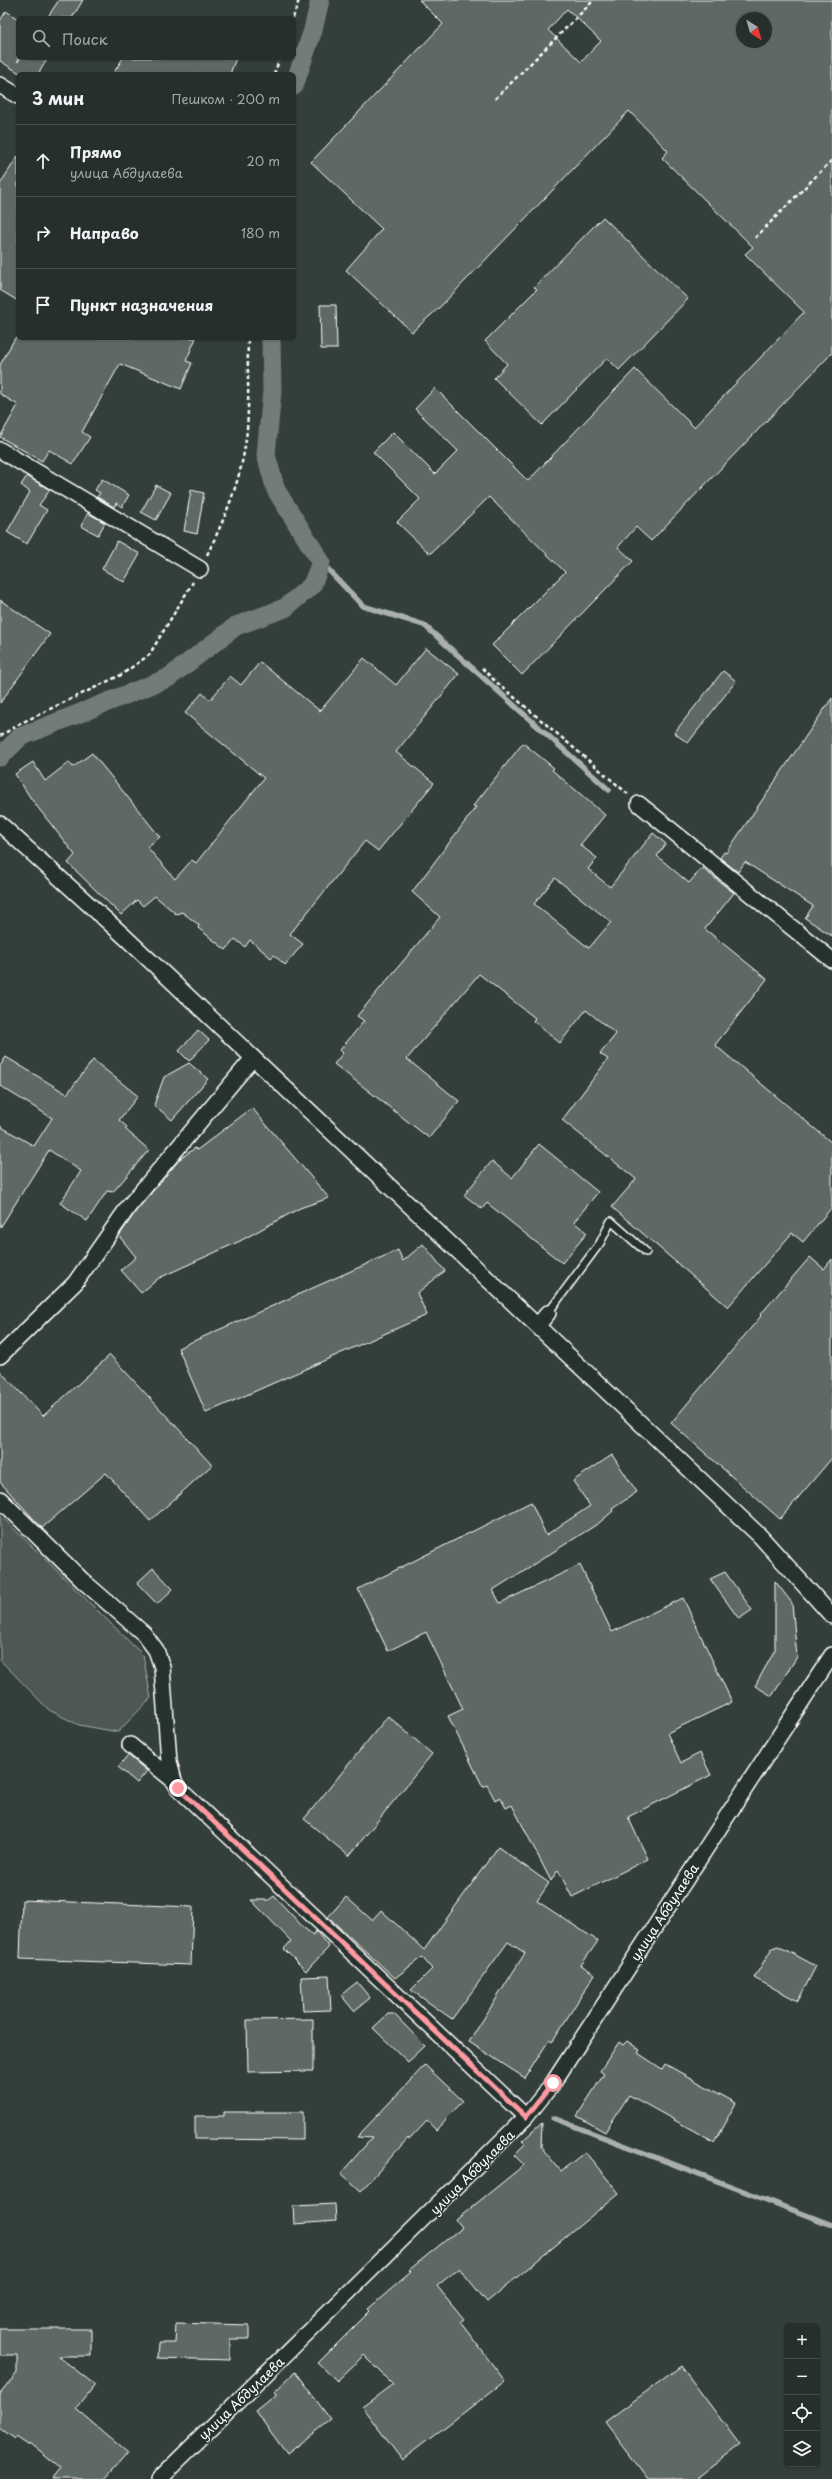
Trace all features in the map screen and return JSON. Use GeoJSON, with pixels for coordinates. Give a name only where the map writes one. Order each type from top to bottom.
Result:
{"type":"FeatureCollection","features":[{"type":"Feature","properties":{"kind":"street"},"geometry":{"type":"LineString","coordinates":[[0,85],[16,95]]}},
{"type":"Feature","properties":{"kind":"street"},"geometry":{"type":"LineString","coordinates":[[0,450],[200,569]]}},
{"type":"Feature","properties":{"kind":"street"},"geometry":{"type":"LineString","coordinates":[[640,804],[832,960]]}},
{"type":"Feature","properties":{"kind":"street"},"geometry":{"type":"LineString","coordinates":[[0,824],[254,1058],[760,1536],[832,1616]]}},
{"type":"Feature","properties":{"kind":"street"},"geometry":{"type":"LineString","coordinates":[[0,1356],[75,1283],[129,1206],[254,1058]]}},
{"type":"Feature","properties":{"kind":"street"},"geometry":{"type":"LineString","coordinates":[[538,1325],[548,1313]]}},
{"type":"Feature","properties":{"kind":"street"},"geometry":{"type":"LineString","coordinates":[[0,1500],[82,1580],[144,1634],[156,1650],[162,1667],[169,1761],[174,1781],[178,1788],[526,2117]]}},
{"type":"Feature","properties":{"kind":"street","name":"улица Абдулаева"},"geometry":{"type":"LineString","coordinates":[[159,2479],[526,2117],[553,2083],[832,1655]]}},
{"type":"Feature","properties":{"kind":"street"},"geometry":{"type":"LineString","coordinates":[[130,1745],[174,1781]]}},
{"type":"Feature","properties":{"kind":"lane"},"geometry":{"type":"LineString","coordinates":[[548,1313],[600,1243],[611,1221],[646,1252]]}},
{"type":"Feature","properties":{"kind":"path"},"geometry":{"type":"LineString","coordinates":[[294,16],[299,0]]}},
{"type":"Feature","properties":{"kind":"path"},"geometry":{"type":"LineString","coordinates":[[495,99],[594,0]]}},
{"type":"Feature","properties":{"kind":"path"},"geometry":{"type":"LineString","coordinates":[[275,72],[279,60]]}},
{"type":"Feature","properties":{"kind":"path"},"geometry":{"type":"LineString","coordinates":[[756,238],[832,160]]}},
{"type":"Feature","properties":{"kind":"path"},"geometry":{"type":"LineString","coordinates":[[0,736],[21,723],[121,675],[149,655],[182,603],[228,511],[242,464],[246,438],[248,340]]}},
{"type":"Feature","properties":{"kind":"path"},"geometry":{"type":"LineString","coordinates":[[482,668],[494,680],[640,804]]}},
{"type":"Feature","properties":{"kind":"shaded area"},"geometry":{"type":"Polygon","coordinates":[[[0,1515],[143,1655],[151,1698],[118,1732],[79,1725],[49,1710],[0,1660],[0,1515]]]}},
{"type":"Feature","properties":{"kind":"building"},"geometry":{"type":"Polygon","coordinates":[[[59,0],[83,0],[73,16],[48,16],[59,0]]]}},
{"type":"Feature","properties":{"kind":"building"},"geometry":{"type":"Polygon","coordinates":[[[419,0],[832,0],[832,353],[651,541],[636,527],[618,547],[633,561],[522,675],[492,645],[565,572],[489,497],[430,554],[397,522],[420,499],[373,452],[393,432],[435,474],[458,451],[415,409],[435,388],[528,481],[635,369],[694,427],[804,312],[745,254],[753,247],[662,158],[668,151],[629,111],[440,307],[412,332],[346,270],[382,229],[311,162],[443,24],[419,0]],[[567,9],[548,30],[581,62],[601,41],[567,9]]]}},
{"type":"Feature","properties":{"kind":"building"},"geometry":{"type":"Polygon","coordinates":[[[6,11],[16,18],[16,60],[18,60],[18,62],[19,60],[47,60],[39,72],[18,72],[0,61],[0,21],[6,11]]]}},
{"type":"Feature","properties":{"kind":"building"},"geometry":{"type":"Polygon","coordinates":[[[122,60],[235,60],[231,72],[114,72],[122,60]]]}},
{"type":"Feature","properties":{"kind":"building"},"geometry":{"type":"Polygon","coordinates":[[[16,159],[16,300],[0,290],[0,184],[16,159]]]}},
{"type":"Feature","properties":{"kind":"building"},"geometry":{"type":"Polygon","coordinates":[[[603,217],[688,299],[619,370],[607,358],[542,425],[494,378],[507,364],[485,341],[537,289],[534,287],[603,217]]]}},
{"type":"Feature","properties":{"kind":"building"},"geometry":{"type":"Polygon","coordinates":[[[320,305],[336,305],[337,349],[321,349],[320,305]]]}},
{"type":"Feature","properties":{"kind":"building"},"geometry":{"type":"Polygon","coordinates":[[[15,338],[16,340],[195,340],[186,361],[192,363],[181,389],[120,364],[82,432],[90,437],[73,464],[49,450],[42,461],[0,437],[18,405],[0,394],[0,365],[15,338]]]}},
{"type":"Feature","properties":{"kind":"building"},"geometry":{"type":"Polygon","coordinates":[[[27,476],[50,490],[39,505],[47,510],[27,544],[7,532],[30,492],[21,485],[27,476]]]}},
{"type":"Feature","properties":{"kind":"building"},"geometry":{"type":"Polygon","coordinates":[[[102,479],[129,495],[122,507],[116,503],[114,507],[97,497],[100,493],[95,490],[102,479]]]}},
{"type":"Feature","properties":{"kind":"building"},"geometry":{"type":"Polygon","coordinates":[[[156,485],[171,493],[156,520],[141,512],[156,485]]]}},
{"type":"Feature","properties":{"kind":"building"},"geometry":{"type":"Polygon","coordinates":[[[191,490],[204,493],[197,534],[184,531],[191,490]]]}},
{"type":"Feature","properties":{"kind":"building"},"geometry":{"type":"Polygon","coordinates":[[[88,513],[105,523],[98,535],[81,526],[88,513]]]}},
{"type":"Feature","properties":{"kind":"building"},"geometry":{"type":"Polygon","coordinates":[[[117,541],[140,554],[124,582],[102,569],[117,541]]]}},
{"type":"Feature","properties":{"kind":"building"},"geometry":{"type":"Polygon","coordinates":[[[0,600],[50,634],[0,703],[0,600]]]}},
{"type":"Feature","properties":{"kind":"building"},"geometry":{"type":"Polygon","coordinates":[[[426,648],[459,674],[396,752],[434,783],[378,851],[365,841],[290,934],[303,944],[285,965],[274,955],[271,958],[250,940],[245,947],[235,939],[226,950],[198,928],[199,925],[182,912],[176,914],[155,896],[143,906],[137,900],[121,915],[68,863],[75,855],[32,800],[15,774],[33,762],[45,781],[69,762],[73,767],[92,753],[160,837],[147,847],[175,879],[192,860],[196,863],[264,778],[185,713],[202,693],[210,700],[230,676],[241,685],[260,662],[320,711],[364,658],[396,685],[426,648]]]}},
{"type":"Feature","properties":{"kind":"building"},"geometry":{"type":"Polygon","coordinates":[[[723,671],[736,681],[688,743],[674,733],[723,671]]]}},
{"type":"Feature","properties":{"kind":"building"},"geometry":{"type":"Polygon","coordinates":[[[832,698],[832,936],[805,918],[813,906],[745,862],[738,872],[720,858],[724,852],[726,853],[832,698]]]}},
{"type":"Feature","properties":{"kind":"building"},"geometry":{"type":"Polygon","coordinates":[[[523,743],[554,768],[552,770],[605,815],[580,845],[597,858],[588,869],[610,887],[653,833],[666,844],[657,856],[689,883],[702,868],[734,893],[705,929],[767,979],[715,1045],[832,1143],[832,1207],[803,1242],[792,1233],[728,1307],[612,1207],[636,1179],[562,1120],[608,1059],[600,1054],[616,1034],[586,1010],[560,1043],[533,1021],[535,1018],[479,974],[407,1059],[459,1101],[429,1138],[334,1064],[343,1053],[340,1050],[364,1021],[357,1016],[440,917],[412,892],[476,807],[473,806],[523,743]],[[555,878],[534,904],[589,948],[611,922],[555,878]]]}},
{"type":"Feature","properties":{"kind":"building"},"geometry":{"type":"Polygon","coordinates":[[[198,1030],[209,1040],[189,1061],[179,1051],[198,1030]]]}},
{"type":"Feature","properties":{"kind":"building"},"geometry":{"type":"Polygon","coordinates":[[[6,1057],[67,1094],[93,1060],[138,1096],[119,1120],[127,1127],[125,1129],[149,1150],[113,1192],[107,1191],[87,1221],[60,1203],[81,1171],[49,1150],[0,1228],[0,1126],[34,1146],[52,1118],[0,1086],[0,1066],[6,1057]]]}},
{"type":"Feature","properties":{"kind":"building"},"geometry":{"type":"Polygon","coordinates":[[[189,1063],[208,1079],[172,1120],[154,1105],[164,1077],[189,1063]]]}},
{"type":"Feature","properties":{"kind":"building"},"geometry":{"type":"Polygon","coordinates":[[[252,1108],[329,1198],[300,1208],[240,1241],[159,1278],[141,1293],[121,1270],[136,1257],[119,1236],[136,1211],[180,1159],[195,1148],[197,1150],[252,1108]]]}},
{"type":"Feature","properties":{"kind":"building"},"geometry":{"type":"Polygon","coordinates":[[[539,1144],[598,1192],[574,1222],[587,1233],[562,1263],[487,1203],[482,1209],[464,1195],[492,1161],[512,1178],[539,1144]]]}},
{"type":"Feature","properties":{"kind":"building"},"geometry":{"type":"Polygon","coordinates":[[[423,1244],[445,1271],[417,1293],[427,1315],[206,1413],[178,1348],[398,1250],[403,1261],[423,1244]]]}},
{"type":"Feature","properties":{"kind":"building"},"geometry":{"type":"Polygon","coordinates":[[[810,1257],[824,1269],[832,1259],[832,1458],[780,1519],[671,1423],[810,1257]]]}},
{"type":"Feature","properties":{"kind":"building"},"geometry":{"type":"Polygon","coordinates":[[[110,1355],[212,1465],[150,1521],[106,1473],[42,1528],[0,1482],[0,1371],[43,1416],[110,1355]]]}},
{"type":"Feature","properties":{"kind":"building"},"geometry":{"type":"Polygon","coordinates":[[[612,1455],[637,1492],[612,1509],[613,1511],[599,1523],[493,1590],[500,1603],[580,1565],[612,1632],[683,1598],[732,1702],[667,1733],[681,1763],[700,1753],[711,1775],[628,1817],[648,1859],[572,1897],[558,1870],[551,1881],[512,1805],[506,1808],[500,1797],[495,1800],[487,1785],[483,1787],[448,1716],[463,1709],[426,1632],[388,1651],[358,1589],[531,1502],[546,1535],[590,1506],[573,1481],[612,1455]]]}},
{"type":"Feature","properties":{"kind":"building"},"geometry":{"type":"Polygon","coordinates":[[[153,1568],[173,1589],[157,1604],[137,1583],[153,1568]]]}},
{"type":"Feature","properties":{"kind":"building"},"geometry":{"type":"Polygon","coordinates":[[[725,1572],[752,1610],[739,1619],[710,1579],[725,1572]]]}},
{"type":"Feature","properties":{"kind":"building"},"geometry":{"type":"Polygon","coordinates":[[[775,1581],[792,1603],[797,1657],[772,1696],[755,1686],[775,1650],[775,1581]]]}},
{"type":"Feature","properties":{"kind":"building"},"geometry":{"type":"Polygon","coordinates":[[[388,1716],[432,1754],[349,1856],[304,1819],[388,1716]]]}},
{"type":"Feature","properties":{"kind":"building"},"geometry":{"type":"Polygon","coordinates":[[[128,1755],[147,1771],[137,1783],[118,1767],[128,1755]]]}},
{"type":"Feature","properties":{"kind":"building"},"geometry":{"type":"Polygon","coordinates":[[[498,1847],[549,1883],[537,1901],[598,1941],[581,1965],[595,1974],[552,2042],[549,2040],[525,2078],[469,2042],[525,1953],[508,1942],[452,2019],[411,1990],[432,1969],[422,1957],[395,1978],[328,1917],[346,1897],[372,1920],[381,1910],[424,1950],[498,1847]]]}},
{"type":"Feature","properties":{"kind":"building"},"geometry":{"type":"Polygon","coordinates":[[[274,1896],[304,1928],[313,1935],[316,1931],[329,1947],[306,1971],[284,1949],[291,1941],[251,1900],[269,1900],[274,1896]]]}},
{"type":"Feature","properties":{"kind":"building"},"geometry":{"type":"Polygon","coordinates":[[[22,1900],[193,1907],[191,1965],[20,1959],[22,1900]]]}},
{"type":"Feature","properties":{"kind":"building"},"geometry":{"type":"Polygon","coordinates":[[[778,1946],[816,1966],[798,2001],[754,1978],[772,1948],[778,1946]]]}},
{"type":"Feature","properties":{"kind":"building"},"geometry":{"type":"Polygon","coordinates":[[[329,1976],[331,2010],[303,2011],[301,1977],[329,1976]]]}},
{"type":"Feature","properties":{"kind":"building"},"geometry":{"type":"Polygon","coordinates":[[[357,1982],[370,1998],[354,2011],[341,1995],[357,1982]]]}},
{"type":"Feature","properties":{"kind":"building"},"geometry":{"type":"Polygon","coordinates":[[[388,2014],[394,2014],[425,2046],[408,2062],[373,2028],[388,2014]]]}},
{"type":"Feature","properties":{"kind":"building"},"geometry":{"type":"Polygon","coordinates":[[[313,2019],[313,2071],[248,2072],[247,2020],[313,2019]]]}},
{"type":"Feature","properties":{"kind":"building"},"geometry":{"type":"Polygon","coordinates":[[[627,2041],[640,2050],[638,2053],[662,2069],[665,2064],[736,2103],[714,2142],[629,2095],[605,2132],[577,2116],[604,2074],[600,2071],[619,2042],[623,2045],[627,2041]]]}},
{"type":"Feature","properties":{"kind":"building"},"geometry":{"type":"Polygon","coordinates":[[[425,2065],[463,2101],[436,2130],[427,2121],[409,2140],[408,2138],[361,2191],[341,2173],[372,2138],[357,2137],[425,2065]]]}},
{"type":"Feature","properties":{"kind":"building"},"geometry":{"type":"Polygon","coordinates":[[[224,2112],[303,2112],[303,2140],[195,2139],[195,2116],[224,2116],[224,2112]]]}},
{"type":"Feature","properties":{"kind":"building"},"geometry":{"type":"Polygon","coordinates":[[[542,2123],[541,2147],[561,2171],[585,2152],[619,2193],[487,2302],[459,2268],[437,2286],[464,2319],[460,2322],[505,2381],[402,2460],[362,2407],[393,2384],[364,2355],[337,2381],[318,2363],[370,2311],[368,2309],[411,2272],[409,2270],[462,2227],[456,2220],[524,2165],[514,2155],[525,2144],[522,2141],[542,2123]]]}},
{"type":"Feature","properties":{"kind":"building"},"geometry":{"type":"Polygon","coordinates":[[[335,2204],[336,2221],[294,2224],[293,2206],[335,2204]]]}},
{"type":"Feature","properties":{"kind":"building"},"geometry":{"type":"Polygon","coordinates":[[[176,2323],[249,2325],[249,2339],[230,2339],[230,2360],[157,2358],[158,2343],[175,2343],[176,2323]]]}},
{"type":"Feature","properties":{"kind":"building"},"geometry":{"type":"Polygon","coordinates":[[[0,2329],[91,2329],[91,2356],[58,2356],[95,2385],[76,2409],[128,2453],[105,2479],[51,2479],[60,2468],[29,2443],[28,2445],[16,2437],[15,2439],[0,2428],[0,2394],[17,2373],[17,2355],[0,2355],[0,2329]]]}},
{"type":"Feature","properties":{"kind":"building"},"geometry":{"type":"Polygon","coordinates":[[[681,2366],[740,2445],[695,2479],[648,2479],[605,2422],[681,2366]]]}},
{"type":"Feature","properties":{"kind":"building"},"geometry":{"type":"Polygon","coordinates":[[[295,2372],[331,2420],[287,2454],[256,2412],[277,2395],[274,2392],[295,2372]]]}},
{"type":"Feature","properties":{"kind":"waterway"},"geometry":{"type":"LineString","coordinates":[[296,80],[313,30],[320,0]]}},
{"type":"Feature","properties":{"kind":"waterway"},"geometry":{"type":"LineString","coordinates":[[0,757],[20,737],[168,678],[236,626],[285,608],[312,585],[321,562],[276,490],[266,455],[272,391],[271,340]]}},
{"type":"Feature","properties":{"kind":"waterway"},"geometry":{"type":"LineString","coordinates":[[321,562],[363,606],[424,625],[609,790]]}},
{"type":"Feature","properties":{"kind":"waterway"},"geometry":{"type":"LineString","coordinates":[[553,2118],[832,2225]]}},
{"type":"Feature","properties":{"kind":"route"},"geometry":{"type":"LineString","coordinates":[[178,1788],[526,2117],[553,2083]]}}]}
